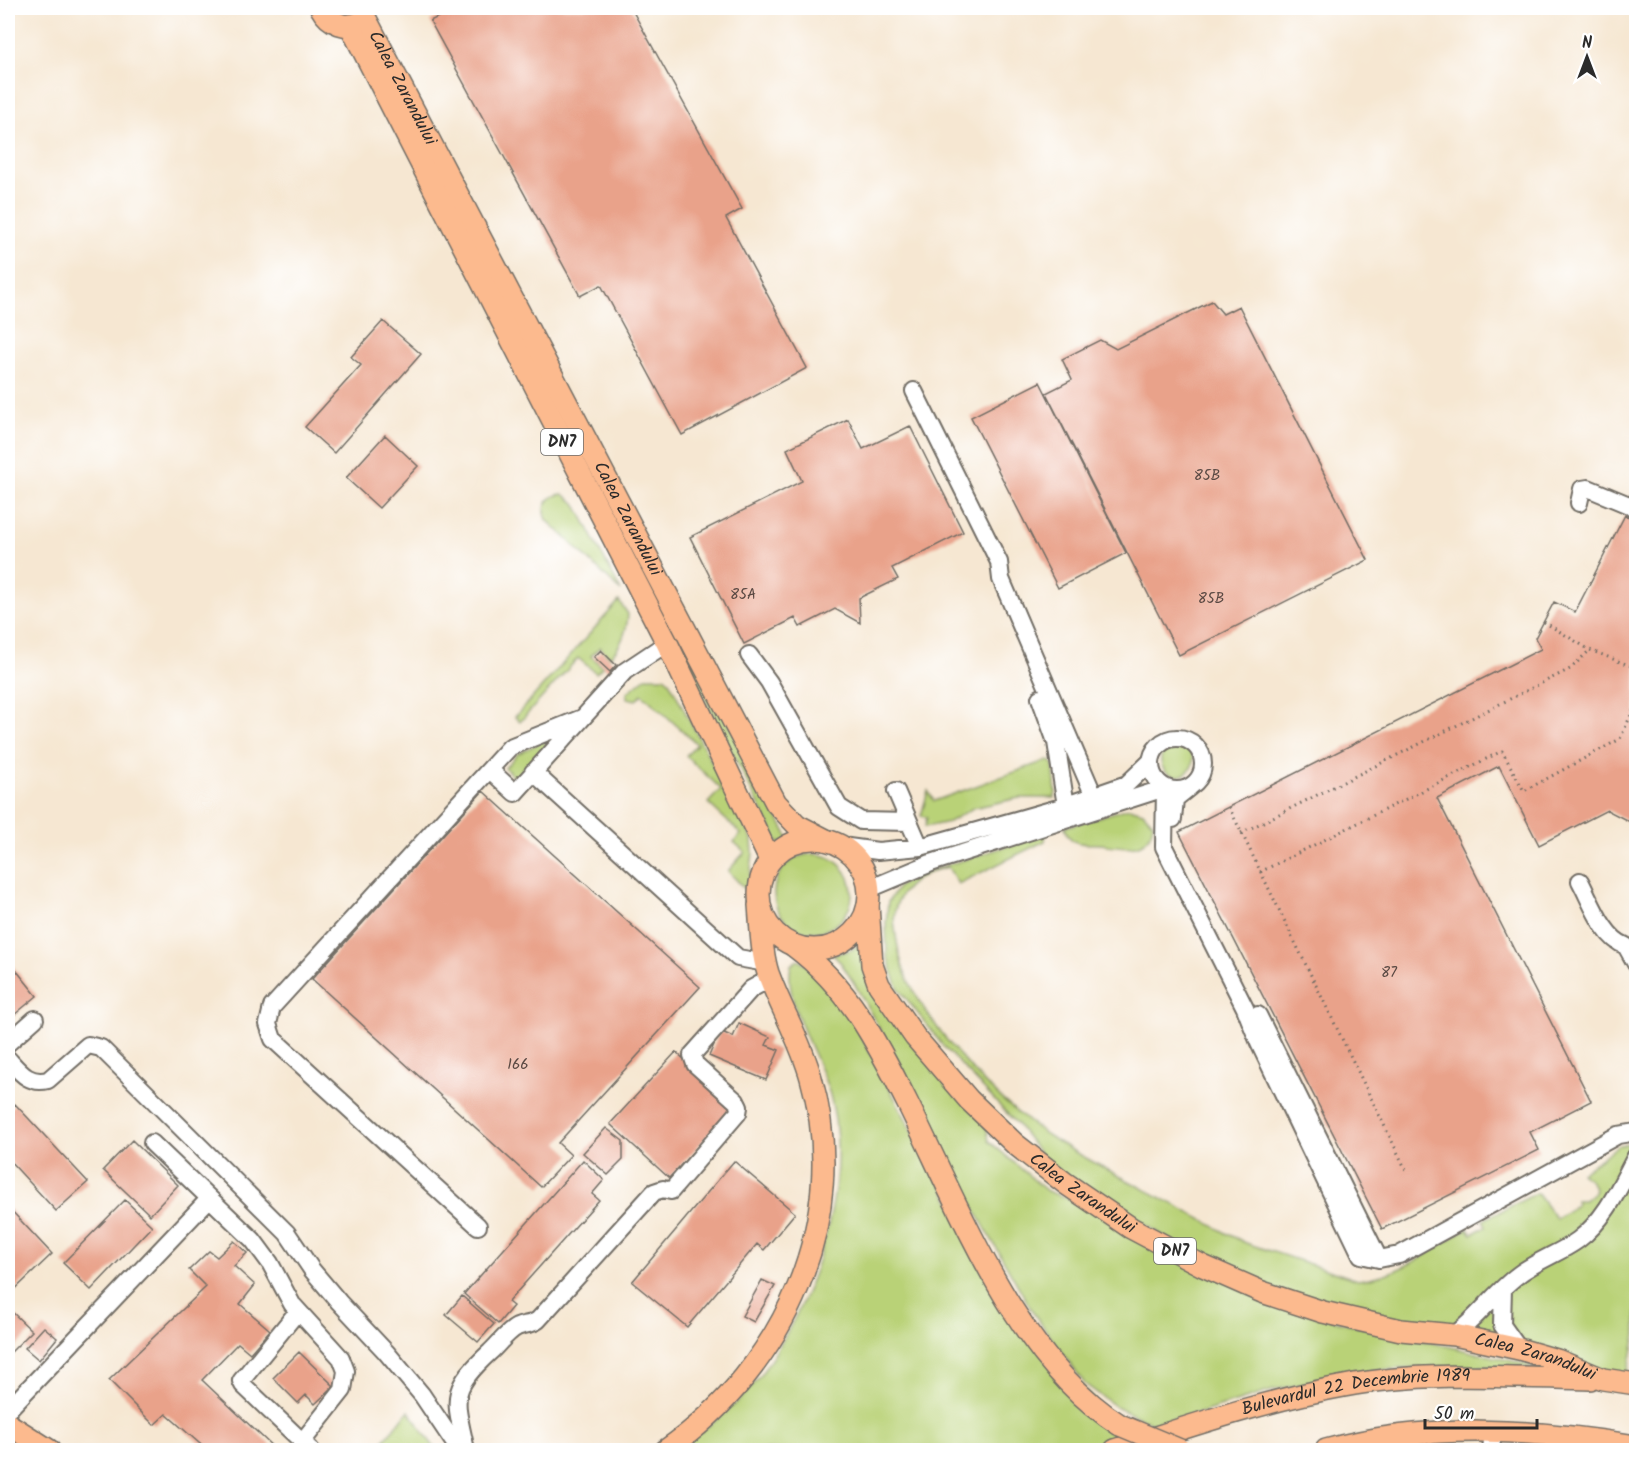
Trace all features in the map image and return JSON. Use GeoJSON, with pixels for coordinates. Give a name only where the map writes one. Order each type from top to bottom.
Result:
{"type":"FeatureCollection","features":[{"type":"Feature","properties":{"kind":"main road","name":"Calea Zarandului"},"geometry":{"type":"LineString","coordinates":[[321,8],[332,21],[364,17]]}},
{"type":"Feature","properties":{"kind":"main road","name":"Calea Zarandului"},"geometry":{"type":"LineString","coordinates":[[364,17],[770,860]]}},
{"type":"Feature","properties":{"kind":"main road","name":"Calea Zarandului"},"geometry":{"type":"LineString","coordinates":[[364,17],[776,802],[797,825],[855,857],[865,872],[872,965],[879,985],[915,1037],[969,1100],[1015,1144],[1065,1183],[1131,1228],[1203,1266],[1262,1292],[1323,1312],[1401,1330],[1454,1335],[1519,1349],[1557,1360],[1603,1379],[1636,1384]]}},
{"type":"Feature","properties":{"kind":"main road"},"geometry":{"type":"LineString","coordinates":[[666,1450],[710,1417],[751,1372],[786,1316],[808,1263],[821,1207],[824,1145],[819,1108],[811,1077],[768,971],[758,890],[762,874],[770,860],[793,843],[809,839],[833,843]]}},
{"type":"Feature","properties":{"kind":"main road"},"geometry":{"type":"LineString","coordinates":[[789,944],[809,949],[825,948],[840,943],[858,927],[868,897]]}},
{"type":"Feature","properties":{"kind":"main road"},"geometry":{"type":"LineString","coordinates":[[759,905],[766,922],[789,944],[831,977],[869,1029],[982,1254],[1012,1307],[1064,1377],[1102,1413],[1120,1425],[1180,1450]]}},
{"type":"Feature","properties":{"kind":"main road"},"geometry":{"type":"LineString","coordinates":[[789,944],[778,970],[789,1018]]}},
{"type":"Feature","properties":{"kind":"main road","name":"Bulevardul 22 Decembrie 1989"},"geometry":{"type":"LineString","coordinates":[[1116,1450],[1170,1431],[1283,1399],[1345,1385],[1433,1378],[1603,1379]]}},
{"type":"Feature","properties":{"kind":"main road"},"geometry":{"type":"LineString","coordinates":[[8,1424],[49,1450]]}},
{"type":"Feature","properties":{"kind":"main road"},"geometry":{"type":"LineString","coordinates":[[1326,1450],[1410,1434],[1492,1440],[1576,1436],[1636,1446]]}},
{"type":"Feature","properties":{"kind":"lane"},"geometry":{"type":"LineString","coordinates":[[914,391],[999,562],[996,582],[1056,742],[1066,806]]}},
{"type":"Feature","properties":{"kind":"lane"},"geometry":{"type":"LineString","coordinates":[[1579,503],[1582,489],[1588,488],[1636,508]]}},
{"type":"Feature","properties":{"kind":"lane"},"geometry":{"type":"LineString","coordinates":[[996,582],[1094,796]]}},
{"type":"Feature","properties":{"kind":"lane"},"geometry":{"type":"LineString","coordinates":[[490,770],[515,793],[625,671],[667,643]]}},
{"type":"Feature","properties":{"kind":"lane"},"geometry":{"type":"LineString","coordinates":[[749,656],[769,682],[839,807],[861,821],[909,822]]}},
{"type":"Feature","properties":{"kind":"lane"},"geometry":{"type":"LineString","coordinates":[[478,1226],[273,1039],[268,1024],[272,1007],[510,747],[582,718]]}},
{"type":"Feature","properties":{"kind":"lane"},"geometry":{"type":"LineString","coordinates":[[833,843],[878,851],[920,847],[1066,806],[1127,784],[1151,761],[1155,750],[1165,740],[1180,738],[1194,743],[1204,762],[1200,777],[1175,799],[1170,843],[1379,1259]]}},
{"type":"Feature","properties":{"kind":"lane"},"geometry":{"type":"LineString","coordinates":[[1151,761],[1155,779],[1165,788],[1164,847],[1245,1008],[1259,1043],[1361,1255],[1379,1259],[1399,1255],[1618,1135],[1636,1132]]}},
{"type":"Feature","properties":{"kind":"lane"},"geometry":{"type":"LineString","coordinates":[[466,1450],[457,1406],[458,1388],[467,1374],[517,1327],[528,1327],[538,1320],[654,1192],[663,1189],[671,1191],[738,1113],[736,1101],[695,1064],[692,1055],[768,971],[738,958],[533,772]]}},
{"type":"Feature","properties":{"kind":"lane"},"geometry":{"type":"LineString","coordinates":[[868,897],[957,855],[1165,788],[1182,790],[1190,787]]}},
{"type":"Feature","properties":{"kind":"lane"},"geometry":{"type":"LineString","coordinates":[[896,791],[920,847]]}},
{"type":"Feature","properties":{"kind":"lane"},"geometry":{"type":"LineString","coordinates":[[1580,880],[1616,942],[1631,943],[1636,964]]}},
{"type":"Feature","properties":{"kind":"lane"},"geometry":{"type":"LineString","coordinates":[[8,1043],[35,1019]]}},
{"type":"Feature","properties":{"kind":"lane"},"geometry":{"type":"LineString","coordinates":[[8,1059],[26,1078],[42,1082],[48,1080],[88,1045],[101,1048],[287,1233],[339,1302],[422,1395],[459,1450]]}},
{"type":"Feature","properties":{"kind":"lane"},"geometry":{"type":"LineString","coordinates":[[152,1143],[253,1240],[270,1263],[277,1280],[298,1311],[341,1358],[346,1371],[343,1390],[306,1446],[241,1381],[298,1311]]}},
{"type":"Feature","properties":{"kind":"lane"},"geometry":{"type":"LineString","coordinates":[[1454,1335],[1470,1324],[1519,1274],[1578,1240],[1591,1228],[1607,1210],[1636,1156]]}},
{"type":"Feature","properties":{"kind":"lane"},"geometry":{"type":"LineString","coordinates":[[8,1410],[209,1199]]}},
{"type":"Feature","properties":{"kind":"lane"},"geometry":{"type":"LineString","coordinates":[[1503,1288],[1502,1325],[1519,1349]]}},
{"type":"Feature","properties":{"kind":"path"},"geometry":{"type":"LineString","coordinates":[[1544,622],[1590,650],[1636,668]]}},
{"type":"Feature","properties":{"kind":"path"},"geometry":{"type":"LineString","coordinates":[[1241,833],[1570,669],[1590,650]]}},
{"type":"Feature","properties":{"kind":"path"},"geometry":{"type":"LineString","coordinates":[[1260,872],[1502,751],[1524,790],[1620,739],[1636,704]]}},
{"type":"Feature","properties":{"kind":"path"},"geometry":{"type":"LineString","coordinates":[[1229,807],[1407,1172]]}},
{"type":"Feature","properties":{"kind":"green space"},"geometry":{"type":"Polygon","coordinates":[[[469,240],[537,357],[789,839],[779,844],[469,240]]]}},
{"type":"Feature","properties":{"kind":"green space"},"geometry":{"type":"Polygon","coordinates":[[[563,494],[575,503],[621,591],[547,520],[546,505],[554,496],[563,494]]]}},
{"type":"Feature","properties":{"kind":"green space"},"geometry":{"type":"Polygon","coordinates":[[[619,601],[628,614],[625,632],[618,648],[610,657],[600,647],[591,656],[602,667],[596,673],[578,658],[520,722],[515,717],[619,601]]]}},
{"type":"Feature","properties":{"kind":"green space"},"geometry":{"type":"Polygon","coordinates":[[[646,677],[664,677],[669,681],[752,839],[753,853],[748,892],[728,871],[745,852],[734,842],[741,834],[708,803],[721,789],[686,756],[697,744],[642,694],[636,700],[627,698],[627,693],[646,677]]]}},
{"type":"Feature","properties":{"kind":"green space"},"geometry":{"type":"Polygon","coordinates":[[[545,742],[547,746],[518,781],[505,768],[517,754],[545,742]]]}},
{"type":"Feature","properties":{"kind":"green space"},"geometry":{"type":"Polygon","coordinates":[[[1177,744],[1188,749],[1193,760],[1188,771],[1177,776],[1166,771],[1161,760],[1166,749],[1177,744]]]}},
{"type":"Feature","properties":{"kind":"green space"},"geometry":{"type":"Polygon","coordinates":[[[1048,760],[1053,763],[1056,793],[1054,798],[1019,798],[973,808],[949,822],[925,827],[927,817],[921,816],[928,791],[934,801],[1048,760]]]}},
{"type":"Feature","properties":{"kind":"green space"},"geometry":{"type":"Polygon","coordinates":[[[1129,808],[1143,812],[1153,823],[1147,840],[1141,844],[1126,847],[1076,842],[1069,836],[1065,827],[1129,808]]]}},
{"type":"Feature","properties":{"kind":"green space"},"geometry":{"type":"Polygon","coordinates":[[[1046,834],[1045,841],[958,884],[948,867],[926,874],[916,880],[901,895],[894,916],[901,961],[920,1003],[953,1048],[1015,1111],[1058,1142],[1100,1166],[1246,1243],[1358,1280],[1373,1278],[1402,1268],[1467,1228],[1472,1234],[1486,1226],[1483,1220],[1537,1193],[1556,1219],[1577,1204],[1576,1200],[1584,1200],[1593,1194],[1595,1190],[1590,1180],[1581,1173],[1619,1145],[1636,1143],[1636,1335],[1627,1377],[1397,1328],[1227,1274],[1050,1167],[1017,1124],[944,1047],[898,988],[887,956],[886,924],[888,902],[899,886],[925,872],[1046,834]]]}},
{"type":"Feature","properties":{"kind":"green space"},"geometry":{"type":"Polygon","coordinates":[[[805,854],[821,854],[835,860],[846,871],[852,885],[852,901],[846,915],[835,926],[821,932],[805,932],[791,926],[780,915],[774,901],[774,885],[780,871],[791,860],[805,854]]]}},
{"type":"Feature","properties":{"kind":"green space"},"geometry":{"type":"Polygon","coordinates":[[[864,941],[863,956],[987,1129],[989,1141],[1047,1191],[1077,1202],[1336,1321],[1543,1368],[1468,1366],[1375,1370],[1274,1390],[1203,1412],[1152,1423],[1118,1408],[1085,1384],[1034,1314],[980,1219],[922,1105],[854,983],[833,955],[851,950],[864,941]]]}},
{"type":"Feature","properties":{"kind":"green space"},"geometry":{"type":"Polygon","coordinates":[[[798,960],[831,980],[992,1279],[1126,1438],[1087,1450],[675,1450],[726,1413],[752,1386],[773,1356],[809,1287],[832,1209],[837,1170],[836,1131],[830,1095],[803,1030],[792,996],[791,965],[798,960]]]}},
{"type":"Feature","properties":{"kind":"green space"},"geometry":{"type":"Polygon","coordinates":[[[409,1411],[436,1450],[375,1450],[409,1411]]]}},
{"type":"Feature","properties":{"kind":"building"},"geometry":{"type":"Polygon","coordinates":[[[456,8],[631,8],[742,209],[726,218],[807,368],[682,435],[601,285],[580,296],[430,21],[456,8]]]}},
{"type":"Feature","properties":{"kind":"building"},"geometry":{"type":"Polygon","coordinates":[[[1212,301],[1223,314],[1239,306],[1368,560],[1179,655],[1046,393],[1072,380],[1062,359],[1100,340],[1116,349],[1212,301]]]}},
{"type":"Feature","properties":{"kind":"building"},"geometry":{"type":"Polygon","coordinates":[[[383,321],[421,354],[334,453],[305,427],[361,365],[351,357],[383,321]]]}},
{"type":"Feature","properties":{"kind":"building"},"geometry":{"type":"Polygon","coordinates":[[[1040,382],[1126,553],[1058,588],[971,417],[1040,382]]]}},
{"type":"Feature","properties":{"kind":"building"},"geometry":{"type":"Polygon","coordinates":[[[848,419],[863,449],[910,426],[963,532],[892,568],[898,579],[859,598],[860,623],[835,609],[800,627],[795,618],[744,644],[690,537],[802,481],[787,449],[848,419]]]}},
{"type":"Feature","properties":{"kind":"building"},"geometry":{"type":"Polygon","coordinates":[[[385,435],[418,466],[379,508],[346,478],[385,435]]]}},
{"type":"Feature","properties":{"kind":"building"},"geometry":{"type":"Polygon","coordinates":[[[1625,515],[1636,520],[1636,825],[1607,810],[1539,845],[1499,766],[1437,798],[1591,1101],[1530,1132],[1539,1150],[1382,1229],[1179,832],[1541,649],[1535,638],[1554,602],[1575,612],[1625,515]]]}},
{"type":"Feature","properties":{"kind":"building"},"geometry":{"type":"Polygon","coordinates":[[[601,650],[616,665],[610,672],[594,657],[601,650]]]}},
{"type":"Feature","properties":{"kind":"building"},"geometry":{"type":"Polygon","coordinates":[[[483,791],[700,987],[558,1143],[571,1155],[541,1187],[312,979],[483,791]]]}},
{"type":"Feature","properties":{"kind":"building"},"geometry":{"type":"Polygon","coordinates":[[[8,960],[37,996],[8,1020],[8,960]]]}},
{"type":"Feature","properties":{"kind":"building"},"geometry":{"type":"Polygon","coordinates":[[[739,1023],[770,1037],[766,1045],[779,1050],[766,1080],[709,1056],[720,1031],[733,1037],[739,1023]]]}},
{"type":"Feature","properties":{"kind":"building"},"geometry":{"type":"Polygon","coordinates":[[[676,1052],[735,1106],[669,1178],[610,1124],[676,1052]]]}},
{"type":"Feature","properties":{"kind":"building"},"geometry":{"type":"Polygon","coordinates":[[[15,1104],[88,1182],[56,1211],[8,1159],[8,1111],[15,1104]]]}},
{"type":"Feature","properties":{"kind":"building"},"geometry":{"type":"Polygon","coordinates":[[[606,1128],[623,1141],[623,1160],[608,1175],[583,1153],[606,1128]]]}},
{"type":"Feature","properties":{"kind":"building"},"geometry":{"type":"Polygon","coordinates":[[[132,1140],[178,1185],[150,1215],[103,1170],[132,1140]]]}},
{"type":"Feature","properties":{"kind":"building"},"geometry":{"type":"Polygon","coordinates":[[[583,1160],[604,1180],[592,1194],[599,1200],[508,1302],[513,1306],[498,1324],[464,1294],[583,1160]]]}},
{"type":"Feature","properties":{"kind":"building"},"geometry":{"type":"Polygon","coordinates":[[[734,1161],[795,1213],[764,1250],[757,1244],[687,1327],[632,1282],[734,1161]]]}},
{"type":"Feature","properties":{"kind":"building"},"geometry":{"type":"Polygon","coordinates":[[[125,1200],[152,1226],[91,1290],[63,1263],[125,1200]]]}},
{"type":"Feature","properties":{"kind":"building"},"geometry":{"type":"Polygon","coordinates":[[[8,1207],[52,1254],[8,1296],[8,1207]]]}},
{"type":"Feature","properties":{"kind":"building"},"geometry":{"type":"Polygon","coordinates":[[[234,1241],[247,1253],[234,1266],[255,1285],[240,1304],[270,1330],[250,1353],[238,1343],[202,1380],[276,1450],[207,1450],[166,1414],[154,1425],[109,1380],[206,1287],[189,1270],[209,1251],[217,1257],[234,1241]]]}},
{"type":"Feature","properties":{"kind":"building"},"geometry":{"type":"Polygon","coordinates":[[[762,1280],[775,1286],[754,1322],[742,1316],[762,1280]]]}},
{"type":"Feature","properties":{"kind":"building"},"geometry":{"type":"Polygon","coordinates":[[[462,1296],[494,1324],[478,1342],[446,1315],[462,1296]]]}},
{"type":"Feature","properties":{"kind":"building"},"geometry":{"type":"Polygon","coordinates":[[[10,1310],[32,1331],[8,1355],[8,1313],[10,1310]]]}},
{"type":"Feature","properties":{"kind":"building"},"geometry":{"type":"Polygon","coordinates":[[[44,1327],[57,1338],[39,1360],[25,1348],[44,1327]]]}},
{"type":"Feature","properties":{"kind":"building"},"geometry":{"type":"Polygon","coordinates":[[[299,1352],[334,1386],[315,1404],[306,1395],[298,1403],[273,1378],[299,1352]]]}}]}
